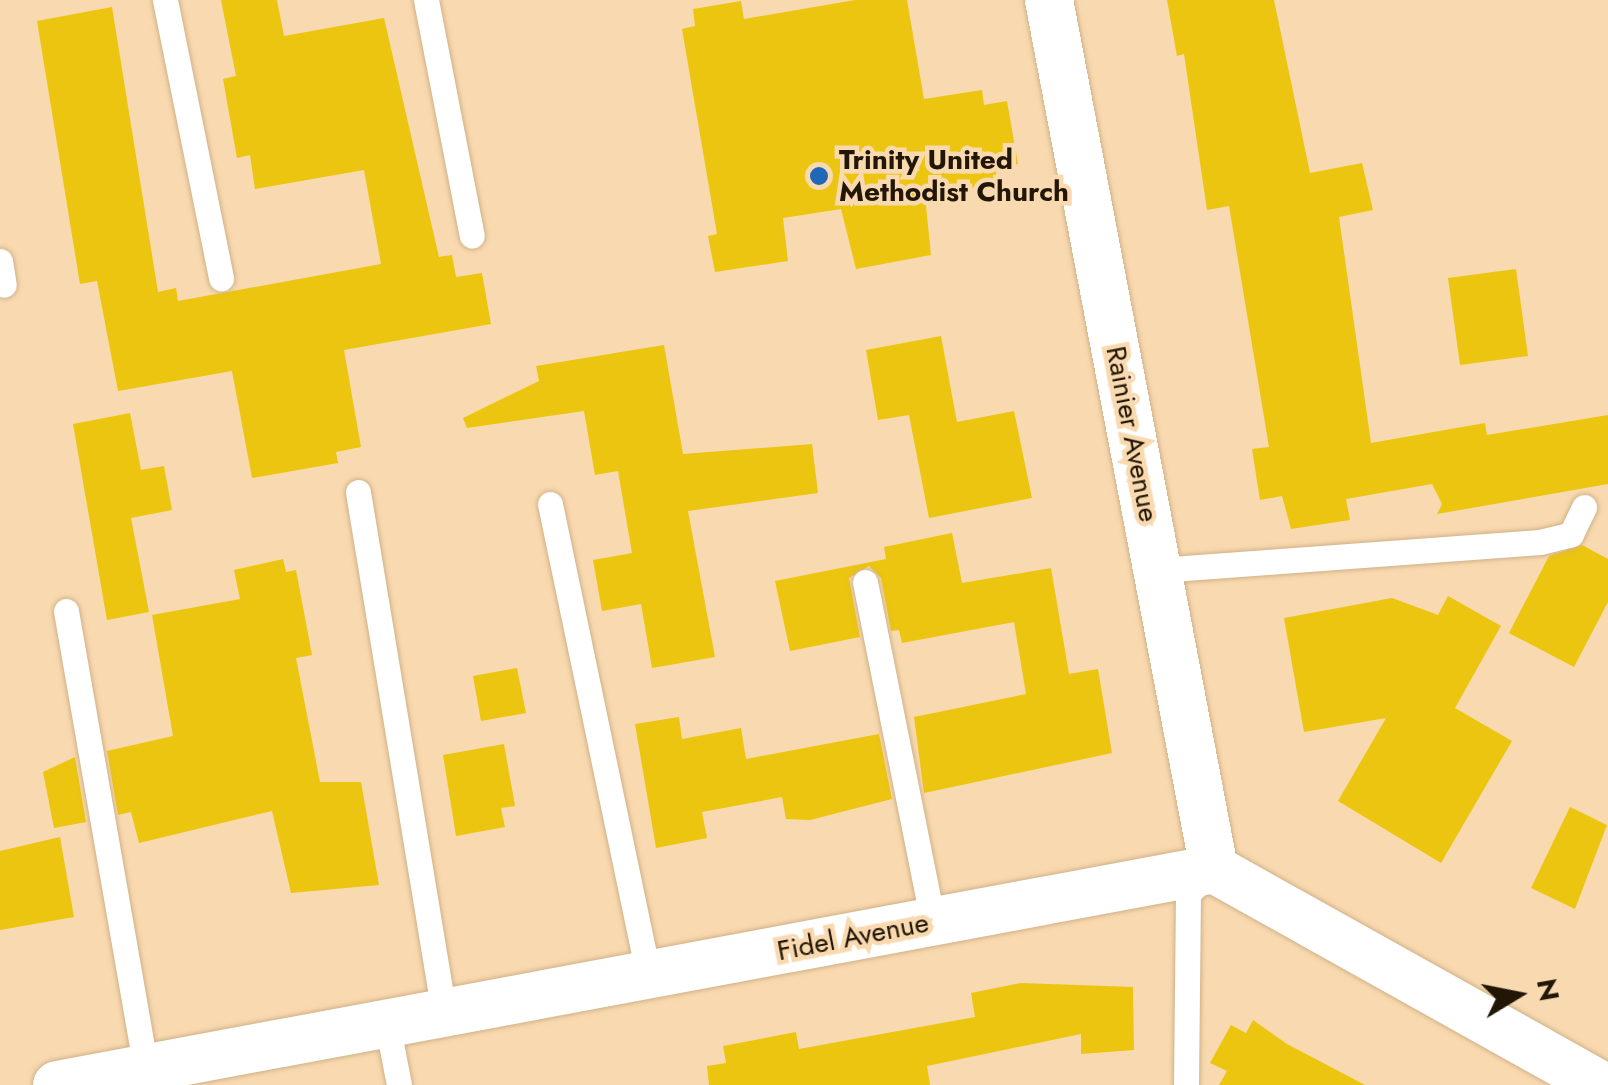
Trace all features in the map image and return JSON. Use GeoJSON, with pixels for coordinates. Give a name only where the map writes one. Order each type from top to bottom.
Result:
{"type":"FeatureCollection","features":[{"type":"Feature","properties":{"kind":"street","name":"Rainier Avenue"},"geometry":{"type":"LineString","coordinates":[[1049,0],[1214,869]]}},
{"type":"Feature","properties":{"kind":"street","name":"Fidel Avenue"},"geometry":{"type":"LineString","coordinates":[[57,1085],[170,1072],[388,1023],[1214,869]]}},
{"type":"Feature","properties":{"kind":"street"},"geometry":{"type":"LineString","coordinates":[[1214,869],[1601,1085]]}},
{"type":"Feature","properties":{"kind":"lane"},"geometry":{"type":"LineString","coordinates":[[165,0],[221,278]]}},
{"type":"Feature","properties":{"kind":"lane"},"geometry":{"type":"LineString","coordinates":[[426,0],[472,236]]}},
{"type":"Feature","properties":{"kind":"lane"},"geometry":{"type":"LineString","coordinates":[[358,492],[444,1013]]}},
{"type":"Feature","properties":{"kind":"lane"},"geometry":{"type":"LineString","coordinates":[[550,504],[648,975]]}},
{"type":"Feature","properties":{"kind":"lane"},"geometry":{"type":"LineString","coordinates":[[1158,570],[1540,542],[1571,534],[1584,507]]}},
{"type":"Feature","properties":{"kind":"lane"},"geometry":{"type":"LineString","coordinates":[[865,582],[933,922]]}},
{"type":"Feature","properties":{"kind":"lane"},"geometry":{"type":"LineString","coordinates":[[66,611],[170,1072]]}},
{"type":"Feature","properties":{"kind":"lane"},"geometry":{"type":"LineString","coordinates":[[1186,1085],[1188,893],[1214,869]]}},
{"type":"Feature","properties":{"kind":"lane"},"geometry":{"type":"LineString","coordinates":[[388,1023],[399,1085]]}},
{"type":"Feature","properties":{"kind":"building"},"geometry":{"type":"Polygon","coordinates":[[[221,0],[277,0],[284,36],[384,18],[439,257],[452,255],[456,277],[482,273],[491,324],[344,350],[361,447],[336,452],[338,463],[252,478],[232,371],[118,391],[97,281],[80,284],[37,21],[112,7],[158,292],[176,288],[178,301],[381,264],[364,170],[255,189],[250,155],[237,158],[223,79],[236,76],[221,0]]]}},
{"type":"Feature","properties":{"kind":"building"},"geometry":{"type":"Polygon","coordinates":[[[855,0],[907,0],[924,99],[982,90],[984,105],[1007,101],[1018,164],[995,168],[998,183],[925,196],[931,255],[856,269],[841,209],[783,218],[788,261],[715,272],[708,236],[717,234],[682,29],[695,26],[693,9],[741,1],[744,19],[855,0]]]}},
{"type":"Feature","properties":{"kind":"building"},"geometry":{"type":"Polygon","coordinates":[[[1167,0],[1274,0],[1310,173],[1362,163],[1373,210],[1339,217],[1371,443],[1485,423],[1487,435],[1608,415],[1608,484],[1437,514],[1442,504],[1432,484],[1346,499],[1350,520],[1291,529],[1282,496],[1260,500],[1252,449],[1269,447],[1229,206],[1207,210],[1184,54],[1177,56],[1167,0]]]}},
{"type":"Feature","properties":{"kind":"building"},"geometry":{"type":"Polygon","coordinates":[[[1516,269],[1528,356],[1460,365],[1448,278],[1516,269]]]}},
{"type":"Feature","properties":{"kind":"building"},"geometry":{"type":"Polygon","coordinates":[[[941,336],[957,422],[1014,411],[1032,498],[929,518],[909,415],[878,420],[866,350],[941,336]]]}},
{"type":"Feature","properties":{"kind":"building"},"geometry":{"type":"Polygon","coordinates":[[[664,345],[683,454],[812,444],[818,493],[688,511],[715,657],[652,668],[641,604],[602,611],[593,560],[632,553],[618,471],[595,475],[584,411],[467,428],[463,418],[539,381],[536,366],[664,345]]]}},
{"type":"Feature","properties":{"kind":"building"},"geometry":{"type":"Polygon","coordinates":[[[130,413],[141,470],[164,466],[172,510],[131,518],[149,612],[107,620],[73,424],[130,413]]]}},
{"type":"Feature","properties":{"kind":"building"},"geometry":{"type":"Polygon","coordinates":[[[952,533],[962,583],[1051,568],[1069,674],[1098,669],[1112,753],[924,793],[914,717],[1026,694],[1014,622],[902,643],[899,630],[891,631],[881,578],[869,566],[849,578],[860,637],[790,651],[775,581],[886,559],[884,547],[952,533]]]}},
{"type":"Feature","properties":{"kind":"building"},"geometry":{"type":"Polygon","coordinates":[[[1582,545],[1608,559],[1608,602],[1574,667],[1509,633],[1549,556],[1582,545]]]}},
{"type":"Feature","properties":{"kind":"building"},"geometry":{"type":"Polygon","coordinates":[[[283,559],[286,572],[296,570],[312,655],[296,658],[320,782],[361,782],[379,885],[291,893],[272,811],[139,843],[131,812],[118,815],[107,751],[173,736],[152,615],[240,599],[234,570],[283,559]]]}},
{"type":"Feature","properties":{"kind":"building"},"geometry":{"type":"Polygon","coordinates":[[[1448,596],[1501,626],[1455,708],[1512,741],[1441,863],[1338,801],[1386,718],[1304,732],[1284,618],[1392,598],[1438,615],[1448,596]]]}},
{"type":"Feature","properties":{"kind":"building"},"geometry":{"type":"Polygon","coordinates":[[[517,668],[526,713],[481,721],[473,676],[517,668]]]}},
{"type":"Feature","properties":{"kind":"building"},"geometry":{"type":"Polygon","coordinates":[[[679,717],[682,739],[741,728],[746,759],[879,734],[892,799],[810,820],[786,819],[782,797],[702,812],[707,838],[656,848],[635,724],[679,717]]]}},
{"type":"Feature","properties":{"kind":"building"},"geometry":{"type":"Polygon","coordinates":[[[504,744],[515,806],[501,808],[505,827],[456,836],[443,755],[504,744]]]}},
{"type":"Feature","properties":{"kind":"building"},"geometry":{"type":"Polygon","coordinates":[[[75,757],[86,822],[54,828],[43,772],[75,757]]]}},
{"type":"Feature","properties":{"kind":"building"},"geometry":{"type":"Polygon","coordinates":[[[1570,807],[1607,825],[1575,909],[1531,888],[1570,807]]]}},
{"type":"Feature","properties":{"kind":"building"},"geometry":{"type":"Polygon","coordinates":[[[60,837],[74,917],[0,930],[0,851],[60,837]]]}},
{"type":"Feature","properties":{"kind":"building"},"geometry":{"type":"Polygon","coordinates":[[[1021,983],[1133,987],[1134,1050],[1081,1054],[1081,1034],[927,1066],[930,1085],[709,1085],[707,1066],[726,1063],[723,1046],[796,1032],[799,1049],[975,1017],[971,993],[1021,983]]]}},
{"type":"Feature","properties":{"kind":"building"},"geometry":{"type":"Polygon","coordinates":[[[1253,1020],[1287,1044],[1365,1085],[1219,1085],[1227,1071],[1210,1063],[1231,1025],[1246,1033],[1253,1020]]]}},
{"type":"Feature","properties":{"kind":"place","name":"Trinity United Methodist Church"},"geometry":{"type":"Point","coordinates":[819,176]}}]}
